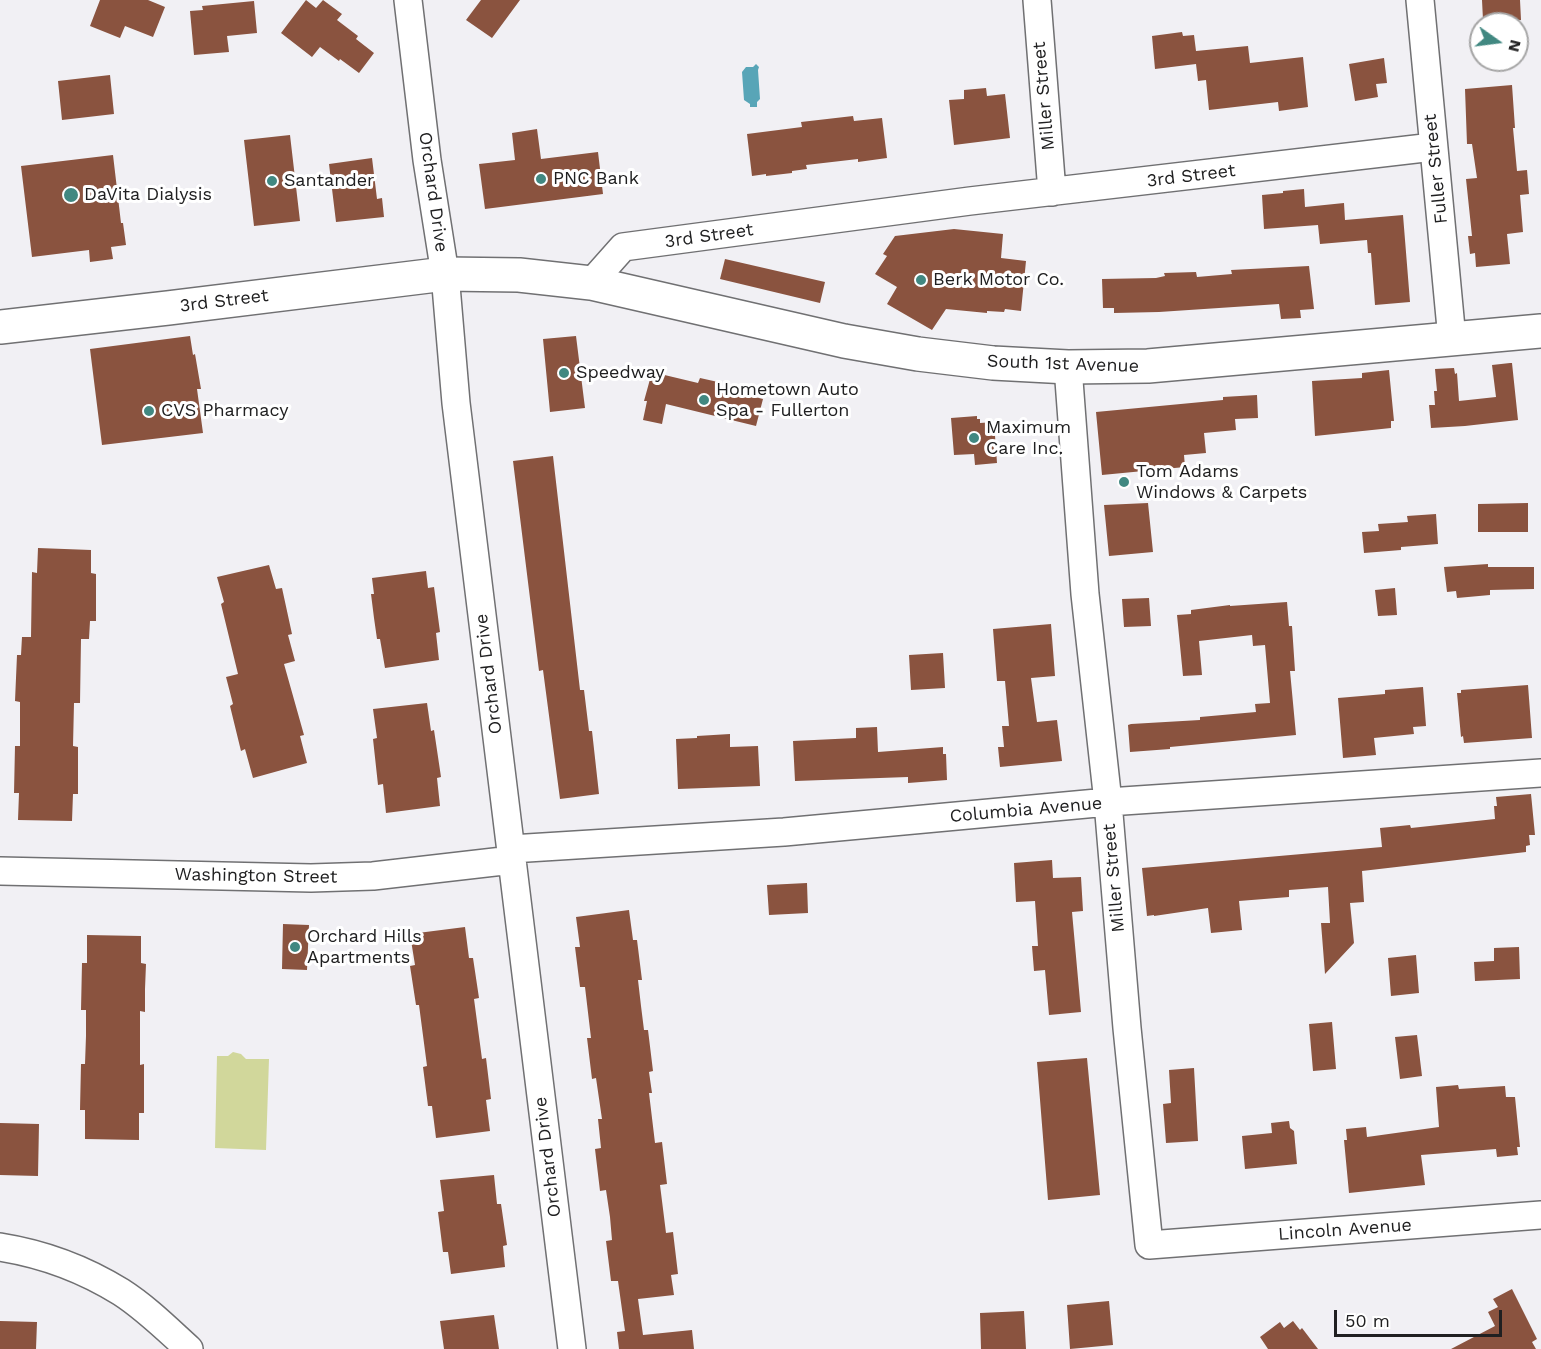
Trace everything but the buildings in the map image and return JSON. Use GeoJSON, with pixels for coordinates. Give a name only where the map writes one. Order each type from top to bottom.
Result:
{"type":"FeatureCollection","features":[{"type":"Feature","properties":{"kind":"main road","name":"3rd Street"},"geometry":{"type":"LineString","coordinates":[[0,327],[445,274],[519,275],[591,283]]}},
{"type":"Feature","properties":{"kind":"main road","name":"South 1st Avenue"},"geometry":{"type":"LineString","coordinates":[[591,283],[844,341],[918,354],[993,363],[1068,367],[1148,366],[1541,331]]}},
{"type":"Feature","properties":{"kind":"street","name":"Orchard Drive"},"geometry":{"type":"LineString","coordinates":[[408,0],[427,160],[445,274],[456,403],[572,1349]]}},
{"type":"Feature","properties":{"kind":"street","name":"Miller Street"},"geometry":{"type":"LineString","coordinates":[[1037,0],[1052,192]]}},
{"type":"Feature","properties":{"kind":"street","name":"Fuller Street"},"geometry":{"type":"LineString","coordinates":[[1420,0],[1452,339]]}},
{"type":"Feature","properties":{"kind":"street","name":"3rd Street"},"geometry":{"type":"LineString","coordinates":[[591,283],[623,247],[970,201],[1433,147]]}},
{"type":"Feature","properties":{"kind":"street","name":"Miller Street"},"geometry":{"type":"LineString","coordinates":[[1068,367],[1085,594],[1108,802],[1128,1040],[1149,1245]]}},
{"type":"Feature","properties":{"kind":"street","name":"Columbia Avenue"},"geometry":{"type":"LineString","coordinates":[[511,855],[1108,802],[1541,773]]}},
{"type":"Feature","properties":{"kind":"street","name":"Washington Street"},"geometry":{"type":"LineString","coordinates":[[0,871],[311,878],[373,876],[511,855]]}},
{"type":"Feature","properties":{"kind":"street","name":"Lincoln Avenue"},"geometry":{"type":"LineString","coordinates":[[1149,1245],[1541,1215]]}},
{"type":"Feature","properties":{"kind":"street"},"geometry":{"type":"LineString","coordinates":[[0,1247],[52,1259],[88,1273],[138,1305],[189,1349]]}},
{"type":"Feature","properties":{"kind":"green space"},"geometry":{"type":"Polygon","coordinates":[[[233,1052],[241,1054],[246,1059],[269,1059],[266,1150],[215,1148],[217,1056],[228,1056],[233,1052]]]}},
{"type":"Feature","properties":{"kind":"water"},"geometry":{"type":"Polygon","coordinates":[[[756,64],[759,67],[760,99],[757,107],[750,107],[750,104],[744,100],[742,72],[746,67],[753,67],[756,64]]]}},
{"type":"Feature","properties":{"kind":"place","name":"PNC Bank"},"geometry":{"type":"Point","coordinates":[541,179]}},
{"type":"Feature","properties":{"kind":"place","name":"Santander"},"geometry":{"type":"Point","coordinates":[272,181]}},
{"type":"Feature","properties":{"kind":"place","name":"DaVita Dialysis"},"geometry":{"type":"Point","coordinates":[71,195]}},
{"type":"Feature","properties":{"kind":"place","name":"Berk Motor Co."},"geometry":{"type":"Point","coordinates":[921,280]}},
{"type":"Feature","properties":{"kind":"place","name":"Speedway"},"geometry":{"type":"Point","coordinates":[564,373]}},
{"type":"Feature","properties":{"kind":"place","name":"Hometown Auto Spa - Fullerton"},"geometry":{"type":"Point","coordinates":[704,400]}},
{"type":"Feature","properties":{"kind":"place","name":"CVS Pharmacy"},"geometry":{"type":"Point","coordinates":[149,411]}},
{"type":"Feature","properties":{"kind":"place","name":"Maximum Care Inc."},"geometry":{"type":"Point","coordinates":[974,438]}},
{"type":"Feature","properties":{"kind":"place","name":"Tom Adams Windows & Carpets"},"geometry":{"type":"Point","coordinates":[1124,482]}},
{"type":"Feature","properties":{"kind":"place","name":"Orchard Hills Apartments"},"geometry":{"type":"Point","coordinates":[295,947]}}]}
